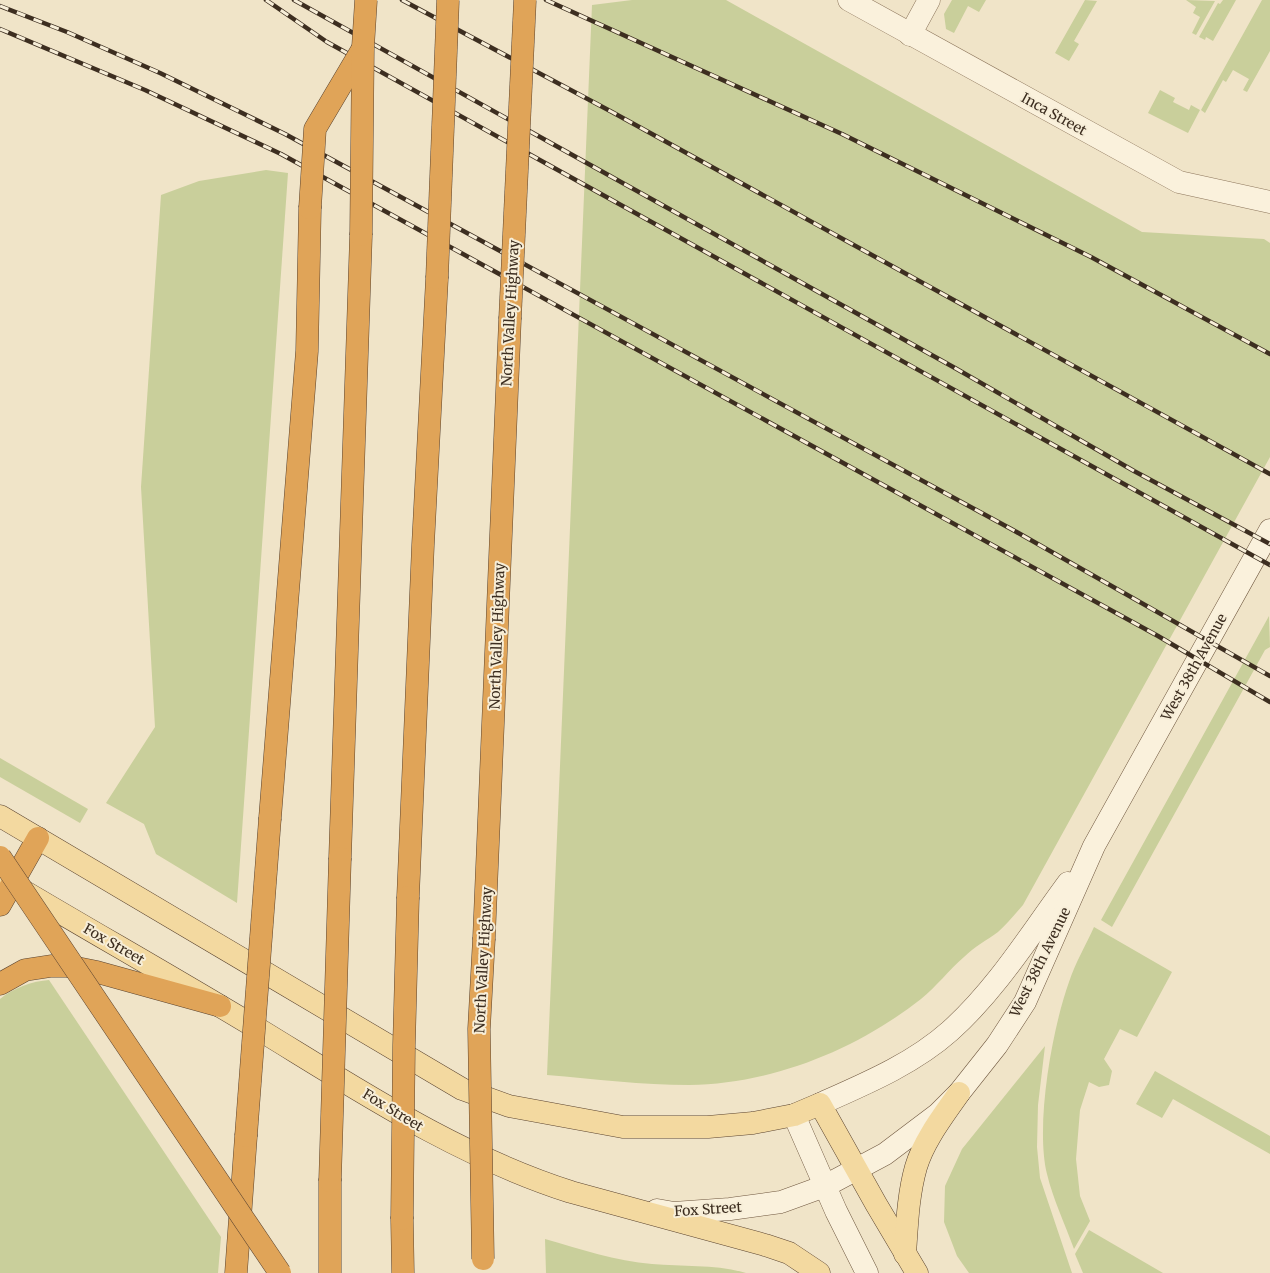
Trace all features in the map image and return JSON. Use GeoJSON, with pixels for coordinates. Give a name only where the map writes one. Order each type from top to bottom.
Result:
{"type":"FeatureCollection","features":[{"type":"Feature","properties":{"kind":"highway"},"geometry":{"type":"LineString","coordinates":[[330,1273],[330,1181],[361,235],[363,47],[366,0]]}},
{"type":"Feature","properties":{"kind":"highway"},"geometry":{"type":"LineString","coordinates":[[403,1273],[402,1219],[404,1045],[408,897],[423,545],[437,278],[448,0]]}},
{"type":"Feature","properties":{"kind":"highway","name":"North Valley Highway"},"geometry":{"type":"LineString","coordinates":[[483,1266],[479,1029],[525,0]]}},
{"type":"Feature","properties":{"kind":"highway"},"geometry":{"type":"LineString","coordinates":[[236,1273],[307,351],[310,208],[315,129],[363,47]]}},
{"type":"Feature","properties":{"kind":"highway"},"geometry":{"type":"LineString","coordinates":[[0,905],[6,881],[38,838]]}},
{"type":"Feature","properties":{"kind":"highway"},"geometry":{"type":"LineString","coordinates":[[0,857],[280,1273]]}},
{"type":"Feature","properties":{"kind":"highway"},"geometry":{"type":"LineString","coordinates":[[0,984],[25,970],[51,966],[67,966],[97,972],[220,1006]]}},
{"type":"Feature","properties":{"kind":"main road","name":"Inca Street"},"geometry":{"type":"LineString","coordinates":[[849,0],[1179,182],[1270,202]]}},
{"type":"Feature","properties":{"kind":"main road"},"geometry":{"type":"LineString","coordinates":[[910,35],[930,0]]}},
{"type":"Feature","properties":{"kind":"main road","name":"West 38th Avenue"},"geometry":{"type":"LineString","coordinates":[[825,1186],[885,1154],[921,1128],[938,1114],[959,1092],[997,1045],[1024,1002],[1094,846],[1270,530]]}},
{"type":"Feature","properties":{"kind":"main road"},"geometry":{"type":"LineString","coordinates":[[0,816],[462,1089],[509,1106],[623,1126],[708,1127],[753,1123],[794,1115],[820,1104],[917,1273]]}},
{"type":"Feature","properties":{"kind":"main road","name":"West 38th Avenue"},"geometry":{"type":"LineString","coordinates":[[820,1104],[870,1082],[897,1067],[922,1051],[954,1027],[979,1003],[1094,846]]}},
{"type":"Feature","properties":{"kind":"main road","name":"Fox Street"},"geometry":{"type":"LineString","coordinates":[[6,881],[220,1006],[421,1127],[541,1183],[593,1199],[674,1213],[730,1209],[781,1202],[825,1186]]}},
{"type":"Feature","properties":{"kind":"main road"},"geometry":{"type":"LineString","coordinates":[[905,1254],[908,1213],[916,1165],[930,1136],[959,1092]]}},
{"type":"Feature","properties":{"kind":"main road"},"geometry":{"type":"LineString","coordinates":[[794,1115],[825,1186],[867,1273]]}},
{"type":"Feature","properties":{"kind":"main road"},"geometry":{"type":"LineString","coordinates":[[593,1199],[764,1245],[789,1254],[820,1273]]}},
{"type":"Feature","properties":{"kind":"green space"},"geometry":{"type":"Polygon","coordinates":[[[632,0],[726,0],[1142,232],[1264,239],[1270,243],[1270,457],[1023,905],[998,932],[968,953],[921,999],[869,1034],[812,1061],[782,1071],[720,1083],[689,1085],[654,1084],[547,1075],[592,5],[632,0]]]}},
{"type":"Feature","properties":{"kind":"green space"},"geometry":{"type":"Polygon","coordinates":[[[952,0],[986,0],[979,12],[968,6],[954,33],[946,29],[944,14],[952,0]]]}},
{"type":"Feature","properties":{"kind":"green space"},"geometry":{"type":"Polygon","coordinates":[[[1085,0],[1097,1],[1074,41],[1079,44],[1069,61],[1055,53],[1085,0]]]}},
{"type":"Feature","properties":{"kind":"green space"},"geometry":{"type":"Polygon","coordinates":[[[1186,0],[1215,1],[1196,35],[1192,33],[1200,17],[1193,13],[1196,7],[1186,0]]]}},
{"type":"Feature","properties":{"kind":"green space"},"geometry":{"type":"Polygon","coordinates":[[[1223,0],[1236,0],[1213,41],[1206,37],[1205,40],[1199,37],[1218,3],[1220,4],[1223,0]]]}},
{"type":"Feature","properties":{"kind":"green space"},"geometry":{"type":"Polygon","coordinates":[[[1262,0],[1270,0],[1270,51],[1247,92],[1243,90],[1249,79],[1233,70],[1226,82],[1223,80],[1205,113],[1201,110],[1262,0]]]}},
{"type":"Feature","properties":{"kind":"green space"},"geometry":{"type":"Polygon","coordinates":[[[1160,90],[1175,98],[1173,102],[1189,110],[1191,105],[1200,110],[1188,133],[1148,113],[1160,90]]]}},
{"type":"Feature","properties":{"kind":"green space"},"geometry":{"type":"Polygon","coordinates":[[[266,170],[288,173],[237,903],[156,854],[144,824],[106,803],[155,727],[141,487],[161,195],[199,181],[266,170]]]}},
{"type":"Feature","properties":{"kind":"green space"},"geometry":{"type":"Polygon","coordinates":[[[1269,616],[1270,647],[1265,650],[1112,927],[1101,920],[1269,616]]]}},
{"type":"Feature","properties":{"kind":"green space"},"geometry":{"type":"Polygon","coordinates":[[[0,758],[88,809],[80,823],[0,777],[0,758]]]}},
{"type":"Feature","properties":{"kind":"green space"},"geometry":{"type":"Polygon","coordinates":[[[1094,927],[1172,972],[1137,1037],[1120,1029],[1104,1059],[1112,1071],[1109,1085],[1099,1087],[1089,1082],[1080,1110],[1076,1159],[1080,1196],[1090,1221],[1074,1249],[1047,1174],[1044,1154],[1044,1105],[1051,1051],[1063,1002],[1074,968],[1094,927]]]}},
{"type":"Feature","properties":{"kind":"green space"},"geometry":{"type":"Polygon","coordinates":[[[49,980],[221,1237],[218,1273],[0,1273],[0,999],[23,986],[49,980]]]}},
{"type":"Feature","properties":{"kind":"green space"},"geometry":{"type":"Polygon","coordinates":[[[1045,1046],[1038,1105],[1037,1147],[1040,1178],[1072,1273],[969,1273],[957,1256],[944,1222],[945,1186],[962,1149],[1045,1046]]]}},
{"type":"Feature","properties":{"kind":"green space"},"geometry":{"type":"Polygon","coordinates":[[[1155,1071],[1270,1136],[1270,1154],[1173,1099],[1162,1118],[1136,1104],[1155,1071]]]}},
{"type":"Feature","properties":{"kind":"green space"},"geometry":{"type":"Polygon","coordinates":[[[1089,1230],[1163,1273],[1083,1273],[1075,1254],[1089,1230]]]}},
{"type":"Feature","properties":{"kind":"green space"},"geometry":{"type":"Polygon","coordinates":[[[545,1239],[625,1260],[664,1265],[723,1268],[746,1273],[546,1273],[545,1239]]]}},
{"type":"Feature","properties":{"kind":"railway"},"geometry":{"type":"LineString","coordinates":[[266,0],[327,42],[1270,565]]}},
{"type":"Feature","properties":{"kind":"railway"},"geometry":{"type":"LineString","coordinates":[[294,0],[955,368],[1134,471],[1270,544]]}},
{"type":"Feature","properties":{"kind":"railway"},"geometry":{"type":"LineString","coordinates":[[402,0],[612,112],[1270,474]]}},
{"type":"Feature","properties":{"kind":"railway"},"geometry":{"type":"LineString","coordinates":[[546,0],[842,134],[1091,257],[1270,354]]}},
{"type":"Feature","properties":{"kind":"railway"},"geometry":{"type":"LineString","coordinates":[[0,6],[67,32],[160,73],[285,134],[1013,530],[1270,676]]}},
{"type":"Feature","properties":{"kind":"railway"},"geometry":{"type":"LineString","coordinates":[[0,29],[145,90],[281,154],[1158,636],[1270,702]]}}]}
